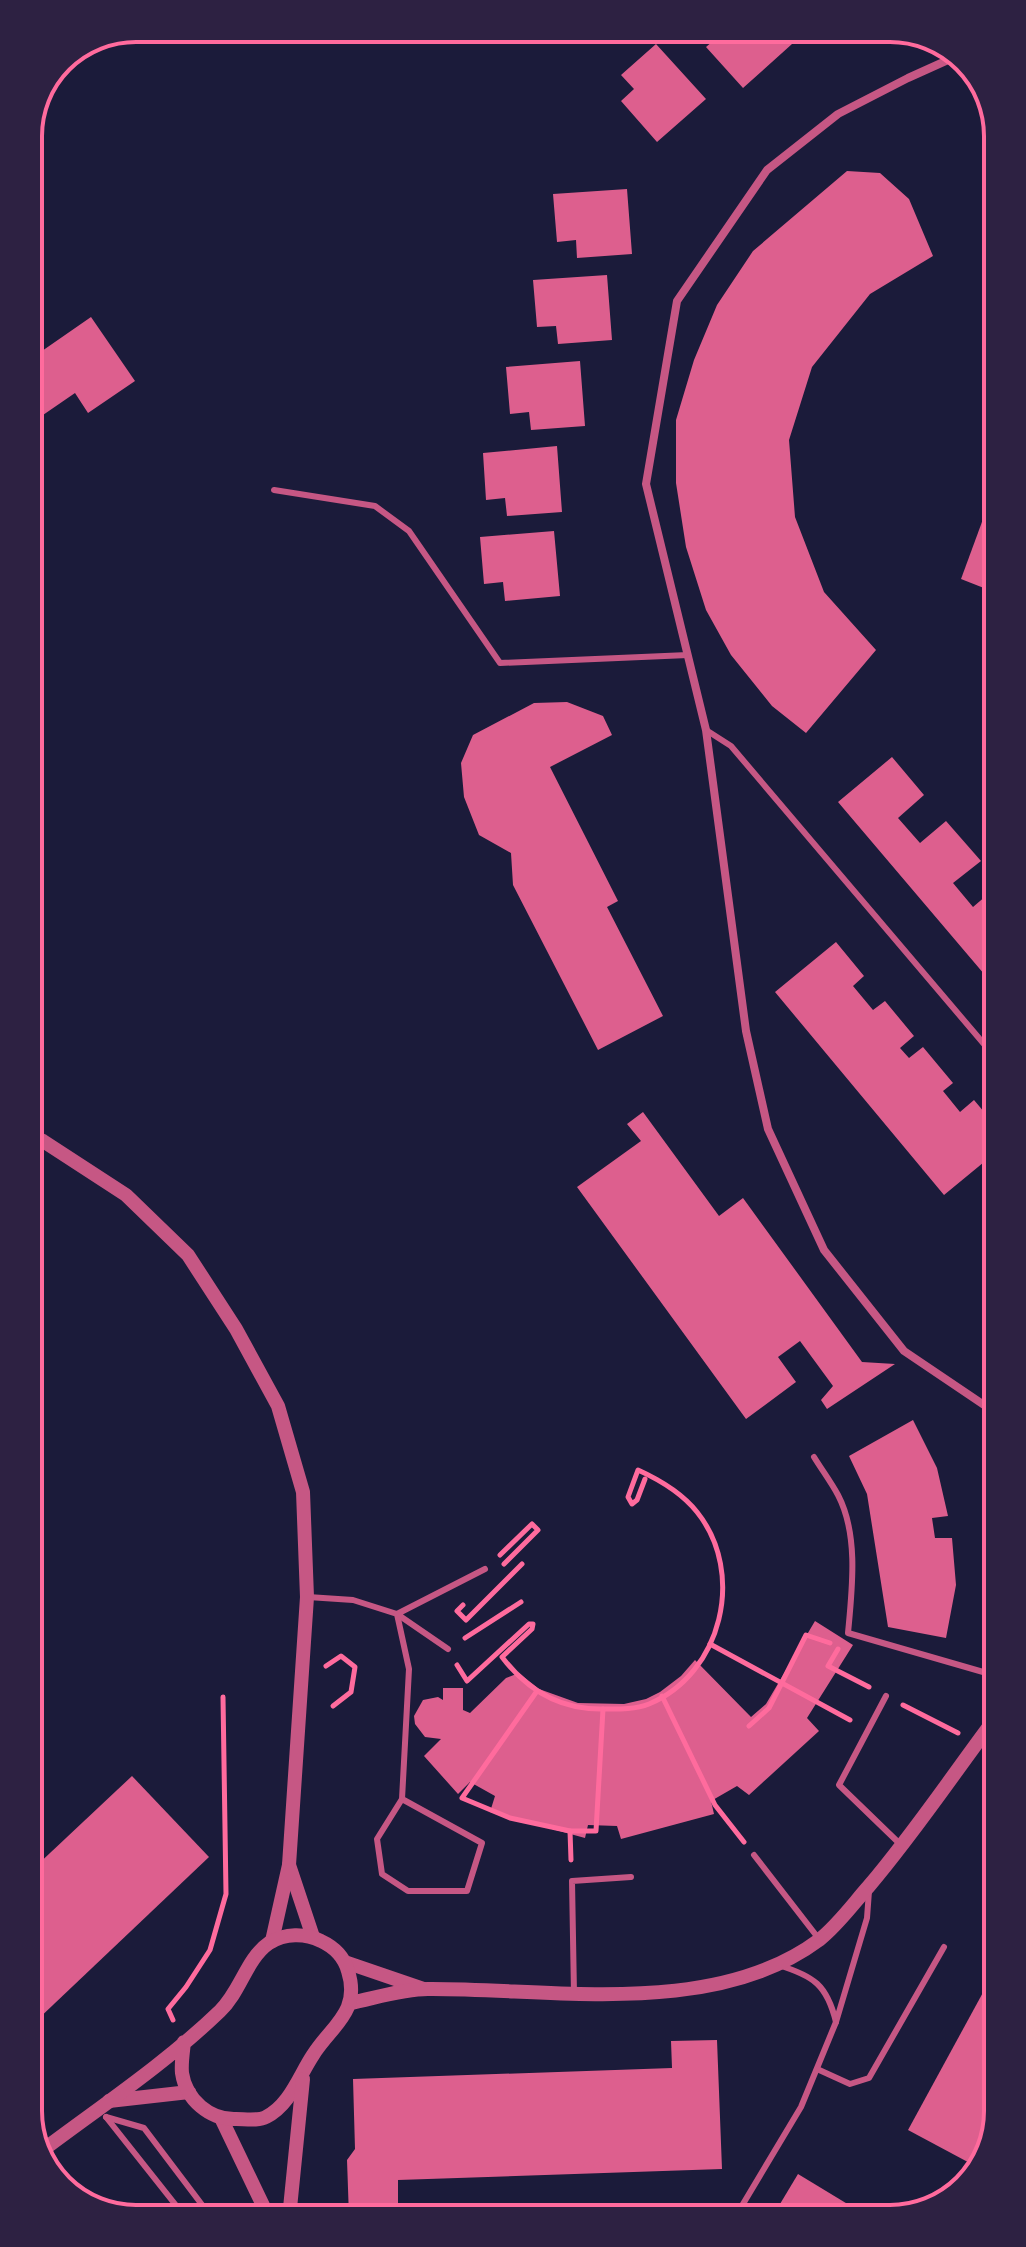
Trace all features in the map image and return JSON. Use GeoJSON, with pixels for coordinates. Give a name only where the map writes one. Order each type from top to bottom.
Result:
{"type":"FeatureCollection","features":[{"type":"Feature","properties":{"kind":"street"},"geometry":{"type":"LineString","coordinates":[[946,61],[838,114],[767,170],[677,301],[646,484],[706,730],[746,1031],[768,1129],[824,1250],[904,1351],[984,1405]]}},
{"type":"Feature","properties":{"kind":"street"},"geometry":{"type":"LineString","coordinates":[[42,1141],[126,1195],[188,1255],[236,1329],[278,1406],[303,1492],[307,1597],[289,1865],[272,1941]]}},
{"type":"Feature","properties":{"kind":"street"},"geometry":{"type":"LineString","coordinates":[[350,2003],[424,1989],[574,1994],[713,1986],[763,1972],[819,1939],[869,1886],[902,1847],[984,1733]]}},
{"type":"Feature","properties":{"kind":"street"},"geometry":{"type":"LineString","coordinates":[[289,1865],[313,1937]]}},
{"type":"Feature","properties":{"kind":"street"},"geometry":{"type":"LineString","coordinates":[[49,2146],[105,2110],[231,1999],[256,1954],[272,1941],[292,1934],[313,1937],[332,1946],[345,1962],[352,1982],[350,2003],[283,2104],[264,2119],[222,2120],[202,2109],[189,2092],[182,2072],[184,2042]]}},
{"type":"Feature","properties":{"kind":"street"},"geometry":{"type":"LineString","coordinates":[[345,1962],[424,1989]]}},
{"type":"Feature","properties":{"kind":"street"},"geometry":{"type":"LineString","coordinates":[[290,2205],[304,2074]]}},
{"type":"Feature","properties":{"kind":"street"},"geometry":{"type":"LineString","coordinates":[[105,2110],[189,2092]]}},
{"type":"Feature","properties":{"kind":"street"},"geometry":{"type":"LineString","coordinates":[[222,2120],[263,2205]]}},
{"type":"Feature","properties":{"kind":"lane"},"geometry":{"type":"LineString","coordinates":[[274,490],[375,506],[409,531],[500,663],[688,655]]}},
{"type":"Feature","properties":{"kind":"lane"},"geometry":{"type":"LineString","coordinates":[[706,730],[731,746],[984,1044]]}},
{"type":"Feature","properties":{"kind":"lane"},"geometry":{"type":"LineString","coordinates":[[814,1457],[840,1497],[851,1540],[853,1582],[848,1633],[984,1672]]}},
{"type":"Feature","properties":{"kind":"lane"},"geometry":{"type":"LineString","coordinates":[[397,1614],[485,1569]]}},
{"type":"Feature","properties":{"kind":"lane"},"geometry":{"type":"LineString","coordinates":[[307,1597],[353,1600],[397,1614],[448,1649]]}},
{"type":"Feature","properties":{"kind":"lane"},"geometry":{"type":"LineString","coordinates":[[397,1614],[409,1669],[402,1799],[377,1839],[382,1874],[408,1891],[467,1891],[482,1843],[402,1799]]}},
{"type":"Feature","properties":{"kind":"lane"},"geometry":{"type":"LineString","coordinates":[[886,1696],[839,1785],[902,1847]]}},
{"type":"Feature","properties":{"kind":"lane"},"geometry":{"type":"LineString","coordinates":[[754,1855],[819,1939]]}},
{"type":"Feature","properties":{"kind":"lane"},"geometry":{"type":"LineString","coordinates":[[574,1994],[572,1881],[631,1877]]}},
{"type":"Feature","properties":{"kind":"lane"},"geometry":{"type":"LineString","coordinates":[[742,2205],[801,2107],[836,2022],[867,1918],[869,1886]]}},
{"type":"Feature","properties":{"kind":"lane"},"geometry":{"type":"LineString","coordinates":[[817,2069],[850,2084],[869,2078],[944,1947]]}},
{"type":"Feature","properties":{"kind":"lane"},"geometry":{"type":"LineString","coordinates":[[776,1965],[809,1975],[830,1999],[836,2022]]}},
{"type":"Feature","properties":{"kind":"lane"},"geometry":{"type":"LineString","coordinates":[[105,2110],[144,2128],[202,2205]]}},
{"type":"Feature","properties":{"kind":"lane"},"geometry":{"type":"LineString","coordinates":[[105,2110],[176,2205]]}},
{"type":"Feature","properties":{"kind":"path"},"geometry":{"type":"LineString","coordinates":[[467,1681],[529,1624],[533,1624],[532,1629],[502,1657],[516,1675],[552,1700],[576,1708],[647,1705],[684,1680],[710,1644],[723,1603],[717,1549],[698,1513],[677,1492],[638,1470],[628,1497],[632,1504],[637,1500],[645,1479]]}},
{"type":"Feature","properties":{"kind":"path"},"geometry":{"type":"LineString","coordinates":[[448,1649],[521,1602]]}},
{"type":"Feature","properties":{"kind":"path"},"geometry":{"type":"LineString","coordinates":[[848,1633],[828,1666],[976,1743]]}},
{"type":"Feature","properties":{"kind":"path"},"geometry":{"type":"LineString","coordinates":[[749,1726],[769,1708],[806,1635],[852,1651]]}},
{"type":"Feature","properties":{"kind":"path"},"geometry":{"type":"LineString","coordinates":[[710,1644],[869,1730]]}},
{"type":"Feature","properties":{"kind":"path"},"geometry":{"type":"LineString","coordinates":[[326,1674],[326,1665],[341,1656],[355,1667],[351,1692],[333,1706]]}},
{"type":"Feature","properties":{"kind":"path"},"geometry":{"type":"LineString","coordinates":[[537,1691],[462,1798],[510,1818],[570,1831],[596,1831],[603,1709]]}},
{"type":"Feature","properties":{"kind":"path"},"geometry":{"type":"LineString","coordinates":[[662,1696],[715,1805],[754,1855]]}},
{"type":"Feature","properties":{"kind":"path"},"geometry":{"type":"LineString","coordinates":[[184,2042],[168,2009],[210,1950],[226,1894],[223,1697]]}},
{"type":"Feature","properties":{"kind":"path"},"geometry":{"type":"LineString","coordinates":[[570,1831],[572,1881]]}},
{"type":"Feature","properties":{"kind":"building"},"geometry":{"type":"Polygon","coordinates":[[[712,42],[792,44],[743,88],[706,47],[712,42]]]}},
{"type":"Feature","properties":{"kind":"building"},"geometry":{"type":"Polygon","coordinates":[[[656,44],[706,99],[657,142],[621,101],[634,89],[621,75],[656,44]]]}},
{"type":"Feature","properties":{"kind":"building"},"geometry":{"type":"Polygon","coordinates":[[[847,171],[880,173],[909,199],[933,256],[870,294],[812,367],[789,440],[795,517],[824,592],[876,650],[806,733],[772,706],[731,655],[706,610],[686,547],[676,483],[676,420],[694,360],[717,305],[753,251],[847,171]]]}},
{"type":"Feature","properties":{"kind":"building"},"geometry":{"type":"Polygon","coordinates":[[[627,189],[632,254],[577,258],[576,240],[557,242],[553,194],[627,189]]]}},
{"type":"Feature","properties":{"kind":"building"},"geometry":{"type":"Polygon","coordinates":[[[607,275],[612,340],[558,344],[556,326],[537,327],[533,280],[607,275]]]}},
{"type":"Feature","properties":{"kind":"building"},"geometry":{"type":"Polygon","coordinates":[[[91,317],[135,381],[88,413],[75,393],[43,415],[42,351],[91,317]]]}},
{"type":"Feature","properties":{"kind":"building"},"geometry":{"type":"Polygon","coordinates":[[[580,361],[585,426],[531,430],[529,412],[510,414],[506,367],[580,361]]]}},
{"type":"Feature","properties":{"kind":"building"},"geometry":{"type":"Polygon","coordinates":[[[557,446],[562,512],[507,516],[505,498],[486,500],[483,453],[557,446]]]}},
{"type":"Feature","properties":{"kind":"building"},"geometry":{"type":"Polygon","coordinates":[[[984,516],[984,588],[961,579],[984,516]]]}},
{"type":"Feature","properties":{"kind":"building"},"geometry":{"type":"Polygon","coordinates":[[[554,531],[560,596],[505,601],[503,582],[484,584],[480,537],[554,531]]]}},
{"type":"Feature","properties":{"kind":"building"},"geometry":{"type":"Polygon","coordinates":[[[567,702],[603,716],[612,735],[550,767],[618,901],[607,907],[663,1016],[598,1050],[513,885],[511,853],[479,835],[464,797],[461,763],[473,735],[534,703],[567,702]]]}},
{"type":"Feature","properties":{"kind":"building"},"geometry":{"type":"Polygon","coordinates":[[[892,757],[924,795],[898,818],[920,843],[946,821],[981,861],[953,883],[973,907],[984,898],[984,974],[838,802],[892,757]]]}},
{"type":"Feature","properties":{"kind":"building"},"geometry":{"type":"Polygon","coordinates":[[[836,942],[864,976],[853,986],[873,1010],[885,1001],[914,1036],[900,1048],[909,1058],[923,1047],[953,1083],[943,1091],[960,1112],[974,1100],[984,1112],[984,1162],[944,1195],[775,992],[836,942]]]}},
{"type":"Feature","properties":{"kind":"building"},"geometry":{"type":"Polygon","coordinates":[[[643,1112],[719,1216],[743,1198],[862,1362],[895,1364],[827,1409],[821,1400],[833,1386],[800,1341],[778,1357],[796,1382],[746,1419],[577,1187],[641,1141],[627,1124],[643,1112]]]}},
{"type":"Feature","properties":{"kind":"building"},"geometry":{"type":"Polygon","coordinates":[[[913,1420],[937,1468],[948,1516],[932,1518],[935,1538],[952,1538],[956,1585],[946,1638],[888,1627],[867,1494],[849,1456],[913,1420]]]}},
{"type":"Feature","properties":{"kind":"building"},"geometry":{"type":"Polygon","coordinates":[[[815,1621],[853,1645],[807,1718],[819,1731],[749,1795],[737,1786],[711,1801],[714,1814],[621,1839],[617,1826],[588,1825],[585,1838],[490,1812],[495,1796],[470,1782],[458,1794],[424,1756],[441,1739],[425,1737],[415,1724],[414,1716],[423,1700],[438,1697],[443,1700],[443,1688],[463,1688],[463,1710],[470,1713],[506,1678],[519,1673],[539,1689],[578,1703],[624,1704],[660,1692],[695,1660],[751,1717],[766,1704],[815,1621]]]}},
{"type":"Feature","properties":{"kind":"building"},"geometry":{"type":"Polygon","coordinates":[[[132,1776],[209,1857],[42,2015],[42,1861],[132,1776]]]}},
{"type":"Feature","properties":{"kind":"building"},"geometry":{"type":"Polygon","coordinates":[[[984,1991],[984,2111],[979,2141],[971,2158],[968,2162],[908,2130],[984,1991]]]}},
{"type":"Feature","properties":{"kind":"building"},"geometry":{"type":"Polygon","coordinates":[[[717,2040],[722,2169],[398,2180],[398,2205],[349,2205],[347,2160],[355,2149],[353,2079],[672,2068],[671,2041],[717,2040]]]}},
{"type":"Feature","properties":{"kind":"building"},"geometry":{"type":"Polygon","coordinates":[[[798,2174],[849,2205],[779,2205],[798,2174]]]}}]}
